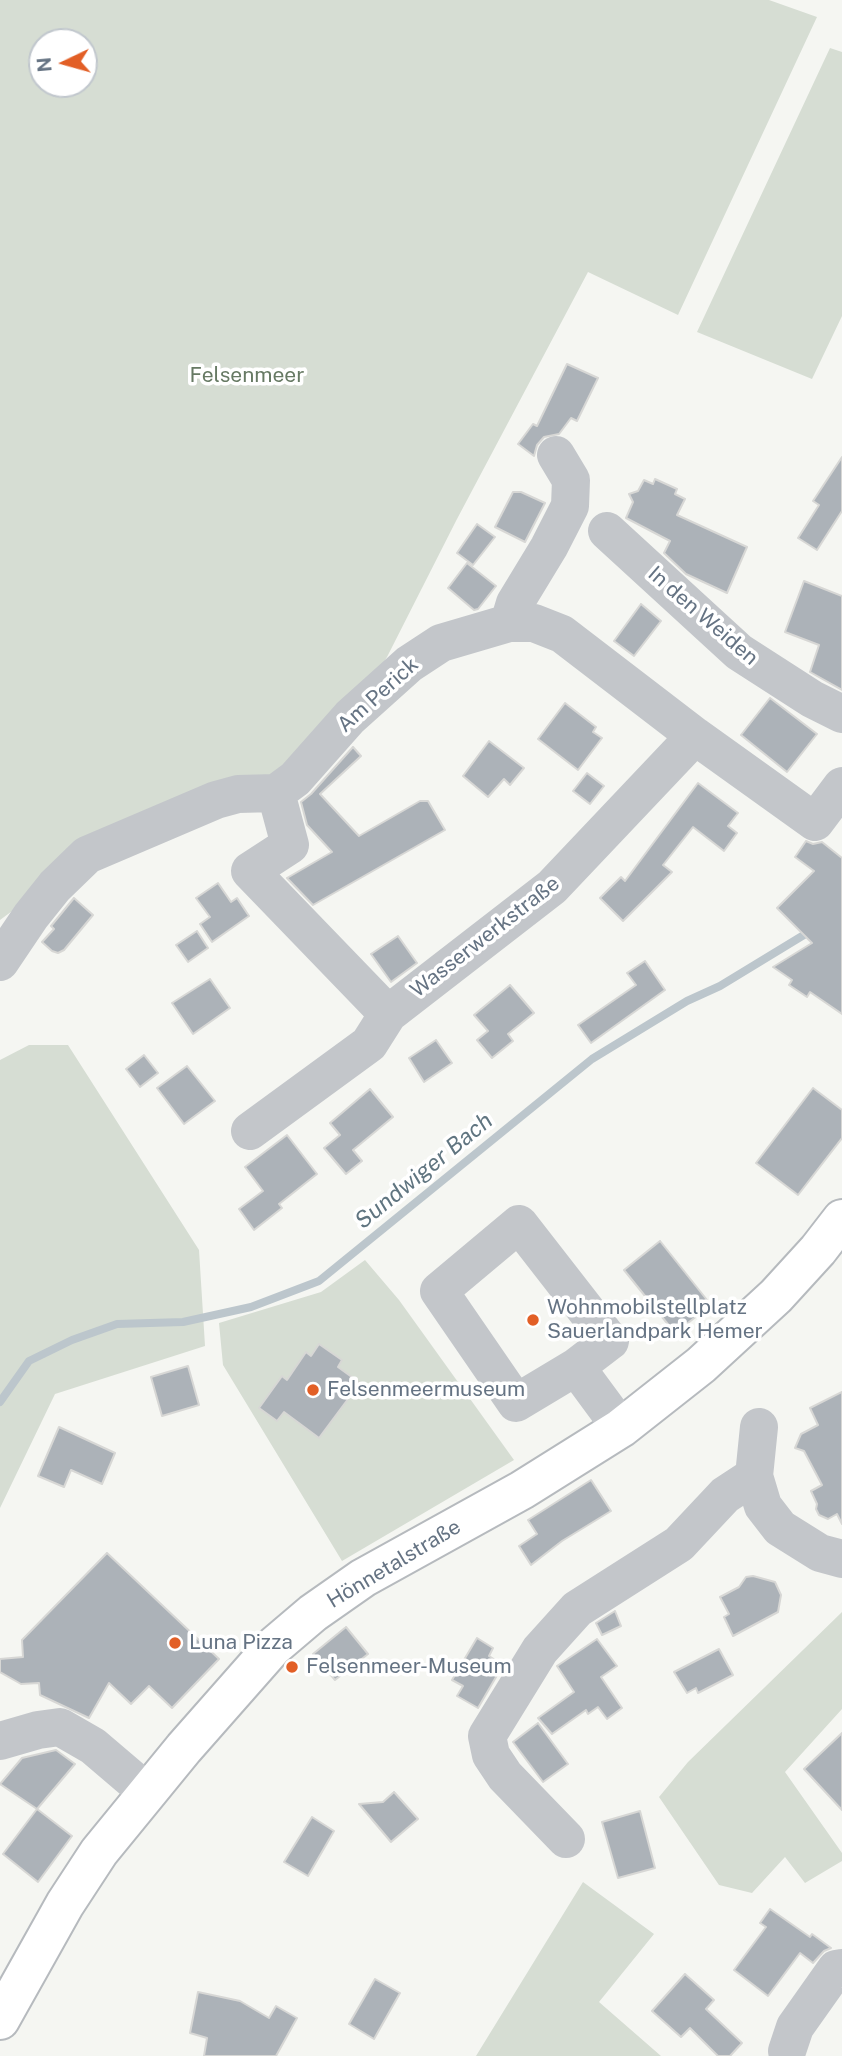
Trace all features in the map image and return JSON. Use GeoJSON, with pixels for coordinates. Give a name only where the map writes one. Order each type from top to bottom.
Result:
{"type":"FeatureCollection","features":[{"type":"Feature","properties":{"kind":"main road","name":"Hönnetalstraße"},"geometry":{"type":"LineString","coordinates":[[3,2008],[99,1852],[237,1686],[273,1647],[313,1613],[363,1578],[522,1490],[621,1428],[701,1365],[776,1296],[842,1219]]}},
{"type":"Feature","properties":{"kind":"street"},"geometry":{"type":"LineString","coordinates":[[509,623],[515,603],[570,506],[571,480],[556,455]]}},
{"type":"Feature","properties":{"kind":"street","name":"In den Weiden"},"geometry":{"type":"LineString","coordinates":[[607,531],[739,652],[812,699],[842,714]]}},
{"type":"Feature","properties":{"kind":"street","name":"Am Perick"},"geometry":{"type":"LineString","coordinates":[[275,793],[295,779],[351,717],[409,664],[441,643],[509,623],[534,624],[562,634],[695,736],[815,822],[842,786]]}},
{"type":"Feature","properties":{"kind":"street","name":"Wasserwerkstraße"},"geometry":{"type":"LineString","coordinates":[[250,1131],[369,1044],[388,1014],[552,887],[695,736]]}},
{"type":"Feature","properties":{"kind":"street"},"geometry":{"type":"LineString","coordinates":[[0,962],[55,886],[87,855],[216,800],[238,794],[275,793],[290,845],[250,871],[388,1014]]}},
{"type":"Feature","properties":{"kind":"street"},"geometry":{"type":"LineString","coordinates":[[519,1224],[610,1341],[576,1367],[516,1403],[439,1291],[519,1224]]}},
{"type":"Feature","properties":{"kind":"street"},"geometry":{"type":"LineString","coordinates":[[576,1367],[621,1428]]}},
{"type":"Feature","properties":{"kind":"street"},"geometry":{"type":"LineString","coordinates":[[759,1427],[754,1476],[763,1506],[780,1528],[820,1553],[842,1559]]}},
{"type":"Feature","properties":{"kind":"street"},"geometry":{"type":"LineString","coordinates":[[566,1839],[505,1776],[491,1755],[487,1736],[540,1650],[577,1609],[679,1544],[725,1495],[754,1476]]}},
{"type":"Feature","properties":{"kind":"street"},"geometry":{"type":"LineString","coordinates":[[0,1741],[60,1727],[93,1746],[147,1793]]}},
{"type":"Feature","properties":{"kind":"street"},"geometry":{"type":"LineString","coordinates":[[788,2051],[795,2027],[836,1969],[842,1968]]}},
{"type":"Feature","properties":{"kind":"green space","name":"Felsenmeer"},"geometry":{"type":"Polygon","coordinates":[[[0,0],[769,0],[817,17],[678,315],[588,272],[387,657],[357,705],[276,789],[104,843],[0,920],[0,0]]]}},
{"type":"Feature","properties":{"kind":"green space"},"geometry":{"type":"Polygon","coordinates":[[[830,48],[842,52],[842,316],[812,379],[697,332],[830,48]]]}},
{"type":"Feature","properties":{"kind":"green space"},"geometry":{"type":"Polygon","coordinates":[[[29,1045],[68,1045],[199,1250],[205,1346],[55,1394],[0,1508],[0,1060],[29,1045]]]}},
{"type":"Feature","properties":{"kind":"green space"},"geometry":{"type":"Polygon","coordinates":[[[365,1260],[399,1300],[514,1460],[342,1561],[223,1365],[219,1323],[321,1292],[365,1260]]]}},
{"type":"Feature","properties":{"kind":"green space"},"geometry":{"type":"Polygon","coordinates":[[[842,1612],[842,1709],[785,1772],[842,1853],[842,1861],[805,1883],[785,1857],[752,1893],[719,1885],[659,1797],[688,1762],[842,1612]]]}},
{"type":"Feature","properties":{"kind":"green space"},"geometry":{"type":"Polygon","coordinates":[[[583,1882],[654,1934],[599,2002],[661,2056],[476,2056],[583,1882]]]}},
{"type":"Feature","properties":{"kind":"building"},"geometry":{"type":"Polygon","coordinates":[[[567,364],[598,378],[577,421],[571,418],[559,434],[544,437],[537,445],[534,456],[518,444],[533,424],[537,426],[567,364]]]}},
{"type":"Feature","properties":{"kind":"building"},"geometry":{"type":"Polygon","coordinates":[[[842,457],[842,511],[817,550],[798,538],[819,505],[813,501],[842,457]]]}},
{"type":"Feature","properties":{"kind":"building"},"geometry":{"type":"Polygon","coordinates":[[[655,479],[677,489],[675,494],[685,499],[677,515],[747,547],[727,593],[686,574],[664,553],[670,541],[626,518],[633,502],[629,494],[638,491],[644,480],[653,484],[655,479]]]}},
{"type":"Feature","properties":{"kind":"building"},"geometry":{"type":"Polygon","coordinates":[[[513,492],[521,492],[545,503],[525,542],[495,527],[513,492]]]}},
{"type":"Feature","properties":{"kind":"building"},"geometry":{"type":"Polygon","coordinates":[[[477,524],[495,537],[473,565],[457,553],[477,524]]]}},
{"type":"Feature","properties":{"kind":"building"},"geometry":{"type":"Polygon","coordinates":[[[467,563],[496,586],[478,609],[474,610],[448,588],[467,563]]]}},
{"type":"Feature","properties":{"kind":"building"},"geometry":{"type":"Polygon","coordinates":[[[804,581],[842,596],[842,690],[810,672],[819,645],[785,632],[804,581]]]}},
{"type":"Feature","properties":{"kind":"building"},"geometry":{"type":"Polygon","coordinates":[[[641,604],[661,621],[634,656],[614,641],[641,604]]]}},
{"type":"Feature","properties":{"kind":"building"},"geometry":{"type":"Polygon","coordinates":[[[770,698],[817,734],[787,772],[741,735],[770,698]]]}},
{"type":"Feature","properties":{"kind":"building"},"geometry":{"type":"Polygon","coordinates":[[[565,703],[596,727],[593,732],[602,738],[578,770],[538,739],[565,703]]]}},
{"type":"Feature","properties":{"kind":"building"},"geometry":{"type":"Polygon","coordinates":[[[489,741],[524,768],[510,785],[504,779],[488,797],[463,776],[489,741]]]}},
{"type":"Feature","properties":{"kind":"building"},"geometry":{"type":"Polygon","coordinates":[[[353,747],[361,756],[320,794],[359,836],[420,801],[428,801],[445,830],[313,905],[287,878],[332,852],[307,825],[301,802],[353,747]]]}},
{"type":"Feature","properties":{"kind":"building"},"geometry":{"type":"Polygon","coordinates":[[[587,773],[604,786],[590,804],[573,791],[587,773]]]}},
{"type":"Feature","properties":{"kind":"building"},"geometry":{"type":"Polygon","coordinates":[[[698,783],[738,813],[728,826],[737,833],[724,851],[693,827],[663,865],[672,872],[623,921],[600,898],[621,877],[625,881],[698,783]]]}},
{"type":"Feature","properties":{"kind":"building"},"geometry":{"type":"Polygon","coordinates":[[[806,841],[813,844],[822,842],[842,858],[842,1014],[810,992],[807,997],[789,985],[792,980],[773,967],[812,943],[777,908],[814,871],[795,857],[806,841]]]}},
{"type":"Feature","properties":{"kind":"building"},"geometry":{"type":"Polygon","coordinates":[[[218,883],[231,902],[237,898],[249,916],[212,942],[200,924],[210,917],[196,898],[218,883]]]}},
{"type":"Feature","properties":{"kind":"building"},"geometry":{"type":"Polygon","coordinates":[[[74,898],[93,915],[64,950],[58,953],[52,951],[42,942],[54,929],[51,926],[74,898]]]}},
{"type":"Feature","properties":{"kind":"building"},"geometry":{"type":"Polygon","coordinates":[[[197,931],[208,948],[188,962],[176,945],[197,931]]]}},
{"type":"Feature","properties":{"kind":"building"},"geometry":{"type":"Polygon","coordinates":[[[398,936],[417,963],[391,982],[371,954],[398,936]]]}},
{"type":"Feature","properties":{"kind":"building"},"geometry":{"type":"Polygon","coordinates":[[[645,961],[665,990],[591,1043],[578,1025],[636,985],[627,973],[645,961]]]}},
{"type":"Feature","properties":{"kind":"building"},"geometry":{"type":"Polygon","coordinates":[[[210,979],[230,1008],[193,1034],[172,1003],[210,979]]]}},
{"type":"Feature","properties":{"kind":"building"},"geometry":{"type":"Polygon","coordinates":[[[510,985],[534,1013],[508,1034],[513,1041],[492,1058],[477,1040],[488,1031],[474,1015],[510,985]]]}},
{"type":"Feature","properties":{"kind":"building"},"geometry":{"type":"Polygon","coordinates":[[[436,1040],[452,1063],[424,1082],[409,1058],[436,1040]]]}},
{"type":"Feature","properties":{"kind":"building"},"geometry":{"type":"Polygon","coordinates":[[[144,1055],[158,1073],[140,1087],[126,1069],[144,1055]]]}},
{"type":"Feature","properties":{"kind":"building"},"geometry":{"type":"Polygon","coordinates":[[[187,1066],[215,1101],[184,1124],[157,1088],[187,1066]]]}},
{"type":"Feature","properties":{"kind":"building"},"geometry":{"type":"Polygon","coordinates":[[[813,1088],[842,1110],[842,1138],[798,1195],[756,1163],[813,1088]]]}},
{"type":"Feature","properties":{"kind":"building"},"geometry":{"type":"Polygon","coordinates":[[[370,1089],[393,1117],[353,1150],[362,1161],[346,1174],[324,1148],[340,1135],[330,1123],[370,1089]]]}},
{"type":"Feature","properties":{"kind":"building"},"geometry":{"type":"Polygon","coordinates":[[[287,1135],[317,1174],[279,1204],[282,1208],[254,1230],[239,1209],[263,1191],[245,1167],[287,1135]]]}},
{"type":"Feature","properties":{"kind":"building"},"geometry":{"type":"Polygon","coordinates":[[[660,1241],[711,1305],[675,1333],[624,1270],[660,1241]]]}},
{"type":"Feature","properties":{"kind":"building","name":"Felsenmeermuseum"},"geometry":{"type":"Polygon","coordinates":[[[319,1344],[342,1360],[338,1367],[360,1383],[319,1438],[284,1412],[277,1421],[259,1408],[282,1376],[287,1380],[306,1352],[311,1356],[319,1344]]]}},
{"type":"Feature","properties":{"kind":"building"},"geometry":{"type":"Polygon","coordinates":[[[188,1366],[199,1405],[162,1416],[151,1377],[188,1366]]]}},
{"type":"Feature","properties":{"kind":"building"},"geometry":{"type":"Polygon","coordinates":[[[842,1392],[842,1524],[837,1514],[828,1519],[819,1515],[811,1491],[822,1485],[804,1451],[795,1448],[801,1434],[818,1425],[810,1408],[842,1392]]]}},
{"type":"Feature","properties":{"kind":"building"},"geometry":{"type":"Polygon","coordinates":[[[59,1427],[115,1453],[102,1484],[71,1470],[64,1487],[38,1476],[59,1427]]]}},
{"type":"Feature","properties":{"kind":"building"},"geometry":{"type":"Polygon","coordinates":[[[591,1480],[611,1511],[562,1541],[531,1565],[519,1546],[537,1534],[528,1520],[591,1480]]]}},
{"type":"Feature","properties":{"kind":"building"},"geometry":{"type":"Polygon","coordinates":[[[107,1553],[219,1659],[172,1708],[149,1686],[131,1704],[109,1683],[89,1718],[40,1695],[39,1683],[21,1684],[0,1672],[0,1659],[23,1657],[22,1640],[107,1553]]]}},
{"type":"Feature","properties":{"kind":"building"},"geometry":{"type":"Polygon","coordinates":[[[753,1576],[775,1582],[781,1595],[778,1612],[733,1636],[724,1617],[729,1614],[720,1597],[739,1587],[746,1577],[753,1576]]]}},
{"type":"Feature","properties":{"kind":"building"},"geometry":{"type":"Polygon","coordinates":[[[615,1611],[621,1626],[602,1635],[596,1623],[615,1611]]]}},
{"type":"Feature","properties":{"kind":"building"},"geometry":{"type":"Polygon","coordinates":[[[346,1627],[368,1654],[335,1680],[313,1654],[346,1627]]]}},
{"type":"Feature","properties":{"kind":"building"},"geometry":{"type":"Polygon","coordinates":[[[477,1638],[493,1648],[489,1656],[503,1665],[478,1708],[457,1696],[463,1686],[452,1680],[477,1638]]]}},
{"type":"Feature","properties":{"kind":"building"},"geometry":{"type":"Polygon","coordinates":[[[597,1639],[617,1666],[601,1677],[622,1708],[607,1719],[598,1707],[588,1714],[586,1710],[552,1734],[538,1718],[574,1692],[557,1666],[597,1639]]]}},
{"type":"Feature","properties":{"kind":"building"},"geometry":{"type":"Polygon","coordinates":[[[719,1649],[733,1675],[698,1693],[696,1688],[687,1693],[674,1672],[719,1649]]]}},
{"type":"Feature","properties":{"kind":"building"},"geometry":{"type":"Polygon","coordinates":[[[538,1723],[568,1764],[543,1782],[513,1742],[538,1723]]]}},
{"type":"Feature","properties":{"kind":"building"},"geometry":{"type":"Polygon","coordinates":[[[842,1733],[842,1810],[804,1769],[842,1733]]]}},
{"type":"Feature","properties":{"kind":"building"},"geometry":{"type":"Polygon","coordinates":[[[56,1750],[75,1764],[37,1809],[0,1784],[22,1758],[56,1750]]]}},
{"type":"Feature","properties":{"kind":"building"},"geometry":{"type":"Polygon","coordinates":[[[394,1792],[418,1819],[391,1842],[359,1804],[383,1802],[394,1792]]]}},
{"type":"Feature","properties":{"kind":"building"},"geometry":{"type":"Polygon","coordinates":[[[37,1809],[72,1836],[38,1882],[3,1854],[37,1809]]]}},
{"type":"Feature","properties":{"kind":"building"},"geometry":{"type":"Polygon","coordinates":[[[640,1811],[655,1868],[618,1878],[602,1822],[640,1811]]]}},
{"type":"Feature","properties":{"kind":"building"},"geometry":{"type":"Polygon","coordinates":[[[312,1817],[334,1831],[308,1876],[284,1862],[312,1817]]]}},
{"type":"Feature","properties":{"kind":"building"},"geometry":{"type":"Polygon","coordinates":[[[770,1909],[831,1948],[824,1951],[813,1963],[800,1953],[768,1996],[734,1970],[766,1927],[760,1923],[770,1909]]]}},
{"type":"Feature","properties":{"kind":"building"},"geometry":{"type":"Polygon","coordinates":[[[685,1974],[714,2000],[706,2009],[742,2043],[730,2056],[718,2056],[690,2028],[681,2037],[652,2011],[685,1974]]]}},
{"type":"Feature","properties":{"kind":"building"},"geometry":{"type":"Polygon","coordinates":[[[375,1979],[400,1993],[374,2039],[349,2024],[375,1979]]]}},
{"type":"Feature","properties":{"kind":"building"},"geometry":{"type":"Polygon","coordinates":[[[198,1992],[240,2001],[269,2018],[276,2006],[297,2018],[276,2056],[204,2056],[207,2038],[190,2033],[198,1992]]]}},
{"type":"Feature","properties":{"kind":"waterway","name":"Sundwiger Bach"},"geometry":{"type":"LineString","coordinates":[[0,1402],[29,1361],[72,1340],[117,1324],[183,1322],[251,1307],[319,1281],[592,1059],[812,930]]}},
{"type":"Feature","properties":{"kind":"place","name":"Wohnmobilstellplatz Sauerlandpark Hemer"},"geometry":{"type":"Point","coordinates":[533,1320]}},
{"type":"Feature","properties":{"kind":"place","name":"Felsenmeermuseum"},"geometry":{"type":"Point","coordinates":[313,1390]}},
{"type":"Feature","properties":{"kind":"place","name":"Luna Pizza"},"geometry":{"type":"Point","coordinates":[175,1643]}},
{"type":"Feature","properties":{"kind":"place","name":"Felsenmeer-Museum"},"geometry":{"type":"Point","coordinates":[292,1667]}}]}
